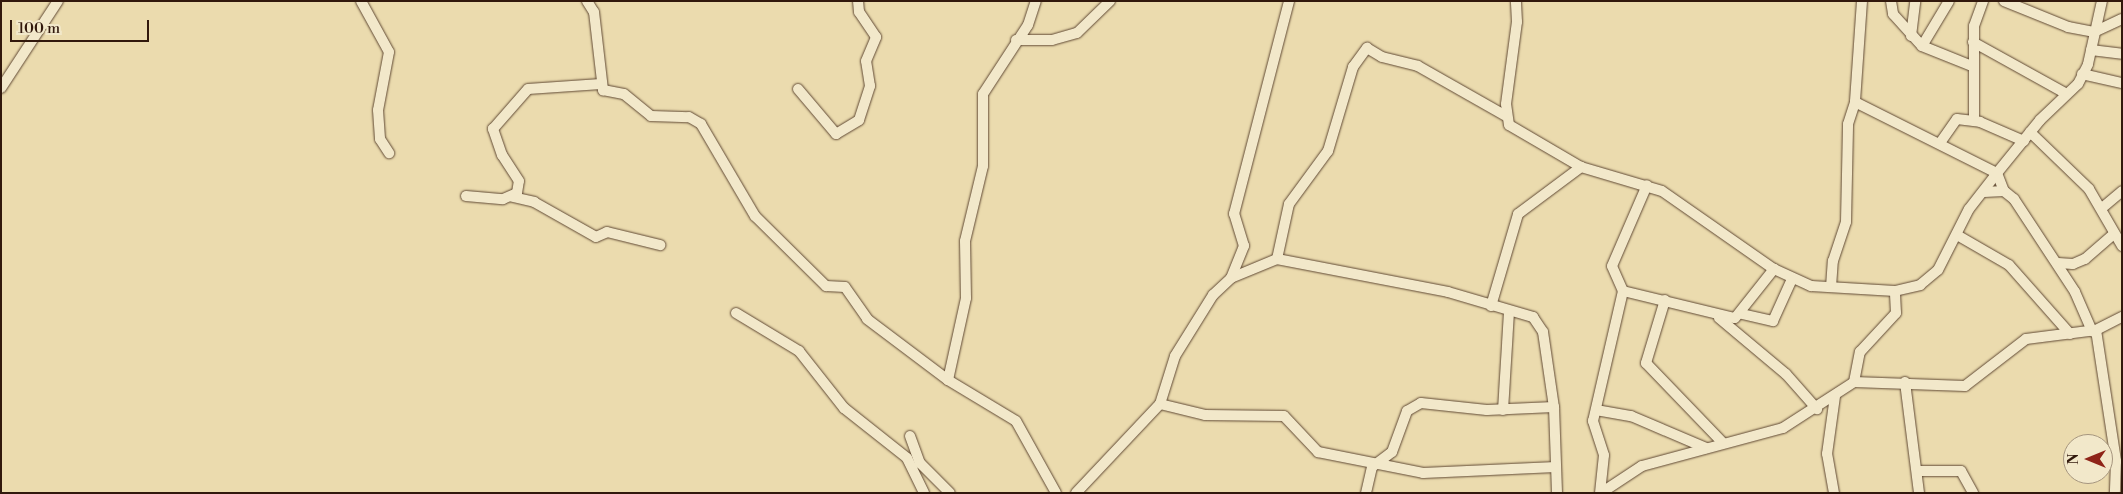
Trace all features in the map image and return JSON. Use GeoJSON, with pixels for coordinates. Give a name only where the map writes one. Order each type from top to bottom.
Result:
{"type":"FeatureCollection","features":[{"type":"Feature","properties":{"kind":"street"},"geometry":{"type":"LineString","coordinates":[[1,88],[58,1]]}},
{"type":"Feature","properties":{"kind":"street"},"geometry":{"type":"LineString","coordinates":[[361,1],[389,52],[378,110],[380,139],[389,154]]}},
{"type":"Feature","properties":{"kind":"street"},"geometry":{"type":"LineString","coordinates":[[587,1],[594,12],[601,84],[605,92],[624,94],[651,116],[689,117],[701,124],[755,216],[826,286],[845,287],[867,319],[948,380],[1016,421],[1056,493]]}},
{"type":"Feature","properties":{"kind":"street"},"geometry":{"type":"LineString","coordinates":[[798,89],[836,134],[859,120],[870,86],[866,61],[876,37],[859,12],[858,1]]}},
{"type":"Feature","properties":{"kind":"street"},"geometry":{"type":"LineString","coordinates":[[948,380],[966,298],[966,241],[983,166],[983,94],[1016,40],[1036,1]]}},
{"type":"Feature","properties":{"kind":"street"},"geometry":{"type":"LineString","coordinates":[[1016,40],[1052,40],[1077,33],[1110,1]]}},
{"type":"Feature","properties":{"kind":"street"},"geometry":{"type":"LineString","coordinates":[[1231,278],[1244,246],[1234,214],[1289,1]]}},
{"type":"Feature","properties":{"kind":"street"},"geometry":{"type":"LineString","coordinates":[[1506,116],[1516,1]]}},
{"type":"Feature","properties":{"kind":"street"},"geometry":{"type":"LineString","coordinates":[[1831,287],[1833,261],[1846,222],[1848,124],[1855,102],[1862,1]]}},
{"type":"Feature","properties":{"kind":"street"},"geometry":{"type":"LineString","coordinates":[[1891,1],[1893,14],[1922,46],[1972,66]]}},
{"type":"Feature","properties":{"kind":"street"},"geometry":{"type":"LineString","coordinates":[[1911,36],[1915,1]]}},
{"type":"Feature","properties":{"kind":"street"},"geometry":{"type":"LineString","coordinates":[[1922,46],[1949,1]]}},
{"type":"Feature","properties":{"kind":"street"},"geometry":{"type":"LineString","coordinates":[[1974,121],[1973,42],[1983,1]]}},
{"type":"Feature","properties":{"kind":"street"},"geometry":{"type":"LineString","coordinates":[[2004,1],[2068,27],[2094,32],[2122,19]]}},
{"type":"Feature","properties":{"kind":"street"},"geometry":{"type":"LineString","coordinates":[[1276,259],[1289,204],[1328,150],[1353,67],[1367,48],[1382,57],[1418,66],[1506,116],[1514,131],[1581,167],[1647,185],[1677,199],[1774,269],[1792,279],[1831,287],[1895,291],[1931,279],[1997,173],[2030,132],[2067,94],[2082,74],[2091,50],[2102,1]]}},
{"type":"Feature","properties":{"kind":"street"},"geometry":{"type":"LineString","coordinates":[[1973,42],[2067,94]]}},
{"type":"Feature","properties":{"kind":"street"},"geometry":{"type":"LineString","coordinates":[[2091,50],[2122,54]]}},
{"type":"Feature","properties":{"kind":"street"},"geometry":{"type":"LineString","coordinates":[[2082,74],[2122,83]]}},
{"type":"Feature","properties":{"kind":"street"},"geometry":{"type":"LineString","coordinates":[[514,196],[519,181],[502,154],[496,122],[530,87],[601,84]]}},
{"type":"Feature","properties":{"kind":"street"},"geometry":{"type":"LineString","coordinates":[[1855,102],[1997,173],[2004,191],[2058,263],[2094,330],[2116,461],[2115,493]]}},
{"type":"Feature","properties":{"kind":"street"},"geometry":{"type":"LineString","coordinates":[[1940,143],[1954,121],[1974,121],[2024,141]]}},
{"type":"Feature","properties":{"kind":"street"},"geometry":{"type":"LineString","coordinates":[[2030,132],[2089,189],[2102,208],[2113,234],[2122,246]]}},
{"type":"Feature","properties":{"kind":"street"},"geometry":{"type":"LineString","coordinates":[[1491,306],[1518,214],[1581,167]]}},
{"type":"Feature","properties":{"kind":"street"},"geometry":{"type":"LineString","coordinates":[[1601,493],[1604,455],[1594,426],[1623,291],[1612,266],[1647,185]]}},
{"type":"Feature","properties":{"kind":"street"},"geometry":{"type":"LineString","coordinates":[[1984,192],[2004,191]]}},
{"type":"Feature","properties":{"kind":"street"},"geometry":{"type":"LineString","coordinates":[[2102,208],[2122,191]]}},
{"type":"Feature","properties":{"kind":"street"},"geometry":{"type":"LineString","coordinates":[[466,196],[514,196],[534,202],[596,237],[607,232],[660,245]]}},
{"type":"Feature","properties":{"kind":"street"},"geometry":{"type":"LineString","coordinates":[[2058,263],[2073,264],[2085,259],[2113,234]]}},
{"type":"Feature","properties":{"kind":"street"},"geometry":{"type":"LineString","coordinates":[[1958,235],[2009,265],[2070,334]]}},
{"type":"Feature","properties":{"kind":"street"},"geometry":{"type":"LineString","coordinates":[[1076,493],[1160,404],[1175,356],[1213,295],[1231,278],[1276,259],[1448,292],[1540,323],[1554,407],[1557,493]]}},
{"type":"Feature","properties":{"kind":"street"},"geometry":{"type":"LineString","coordinates":[[1742,314],[1774,269]]}},
{"type":"Feature","properties":{"kind":"street"},"geometry":{"type":"LineString","coordinates":[[1623,291],[1665,300],[1727,319],[1742,314],[1773,321],[1792,279]]}},
{"type":"Feature","properties":{"kind":"street"},"geometry":{"type":"LineString","coordinates":[[1854,382],[1860,352],[1896,313],[1895,291]]}},
{"type":"Feature","properties":{"kind":"street"},"geometry":{"type":"LineString","coordinates":[[1665,300],[1646,363],[1722,442]]}},
{"type":"Feature","properties":{"kind":"street"},"geometry":{"type":"LineString","coordinates":[[1502,410],[1508,312]]}},
{"type":"Feature","properties":{"kind":"street"},"geometry":{"type":"LineString","coordinates":[[736,313],[799,351],[844,408],[906,458],[924,493]]}},
{"type":"Feature","properties":{"kind":"street"},"geometry":{"type":"LineString","coordinates":[[1716,316],[1786,374],[1817,409]]}},
{"type":"Feature","properties":{"kind":"street"},"geometry":{"type":"LineString","coordinates":[[1601,493],[1631,470],[1722,442],[1783,428],[1817,409],[1854,382],[1904,382],[1965,386],[2026,339],[2094,330],[2122,317]]}},
{"type":"Feature","properties":{"kind":"street"},"geometry":{"type":"LineString","coordinates":[[1904,382],[1919,493]]}},
{"type":"Feature","properties":{"kind":"street"},"geometry":{"type":"LineString","coordinates":[[1834,493],[1827,454],[1835,396]]}},
{"type":"Feature","properties":{"kind":"street"},"geometry":{"type":"LineString","coordinates":[[1160,404],[1206,415],[1284,416],[1293,421],[1314,450],[1378,461],[1427,473],[1556,467]]}},
{"type":"Feature","properties":{"kind":"street"},"geometry":{"type":"LineString","coordinates":[[1366,493],[1378,461],[1392,452],[1407,411],[1417,404],[1502,410],[1554,407]]}},
{"type":"Feature","properties":{"kind":"street"},"geometry":{"type":"LineString","coordinates":[[1596,410],[1631,416],[1706,448]]}},
{"type":"Feature","properties":{"kind":"street"},"geometry":{"type":"LineString","coordinates":[[910,436],[920,463],[950,493]]}},
{"type":"Feature","properties":{"kind":"street"},"geometry":{"type":"LineString","coordinates":[[1917,471],[1961,471],[1973,493]]}}]}
